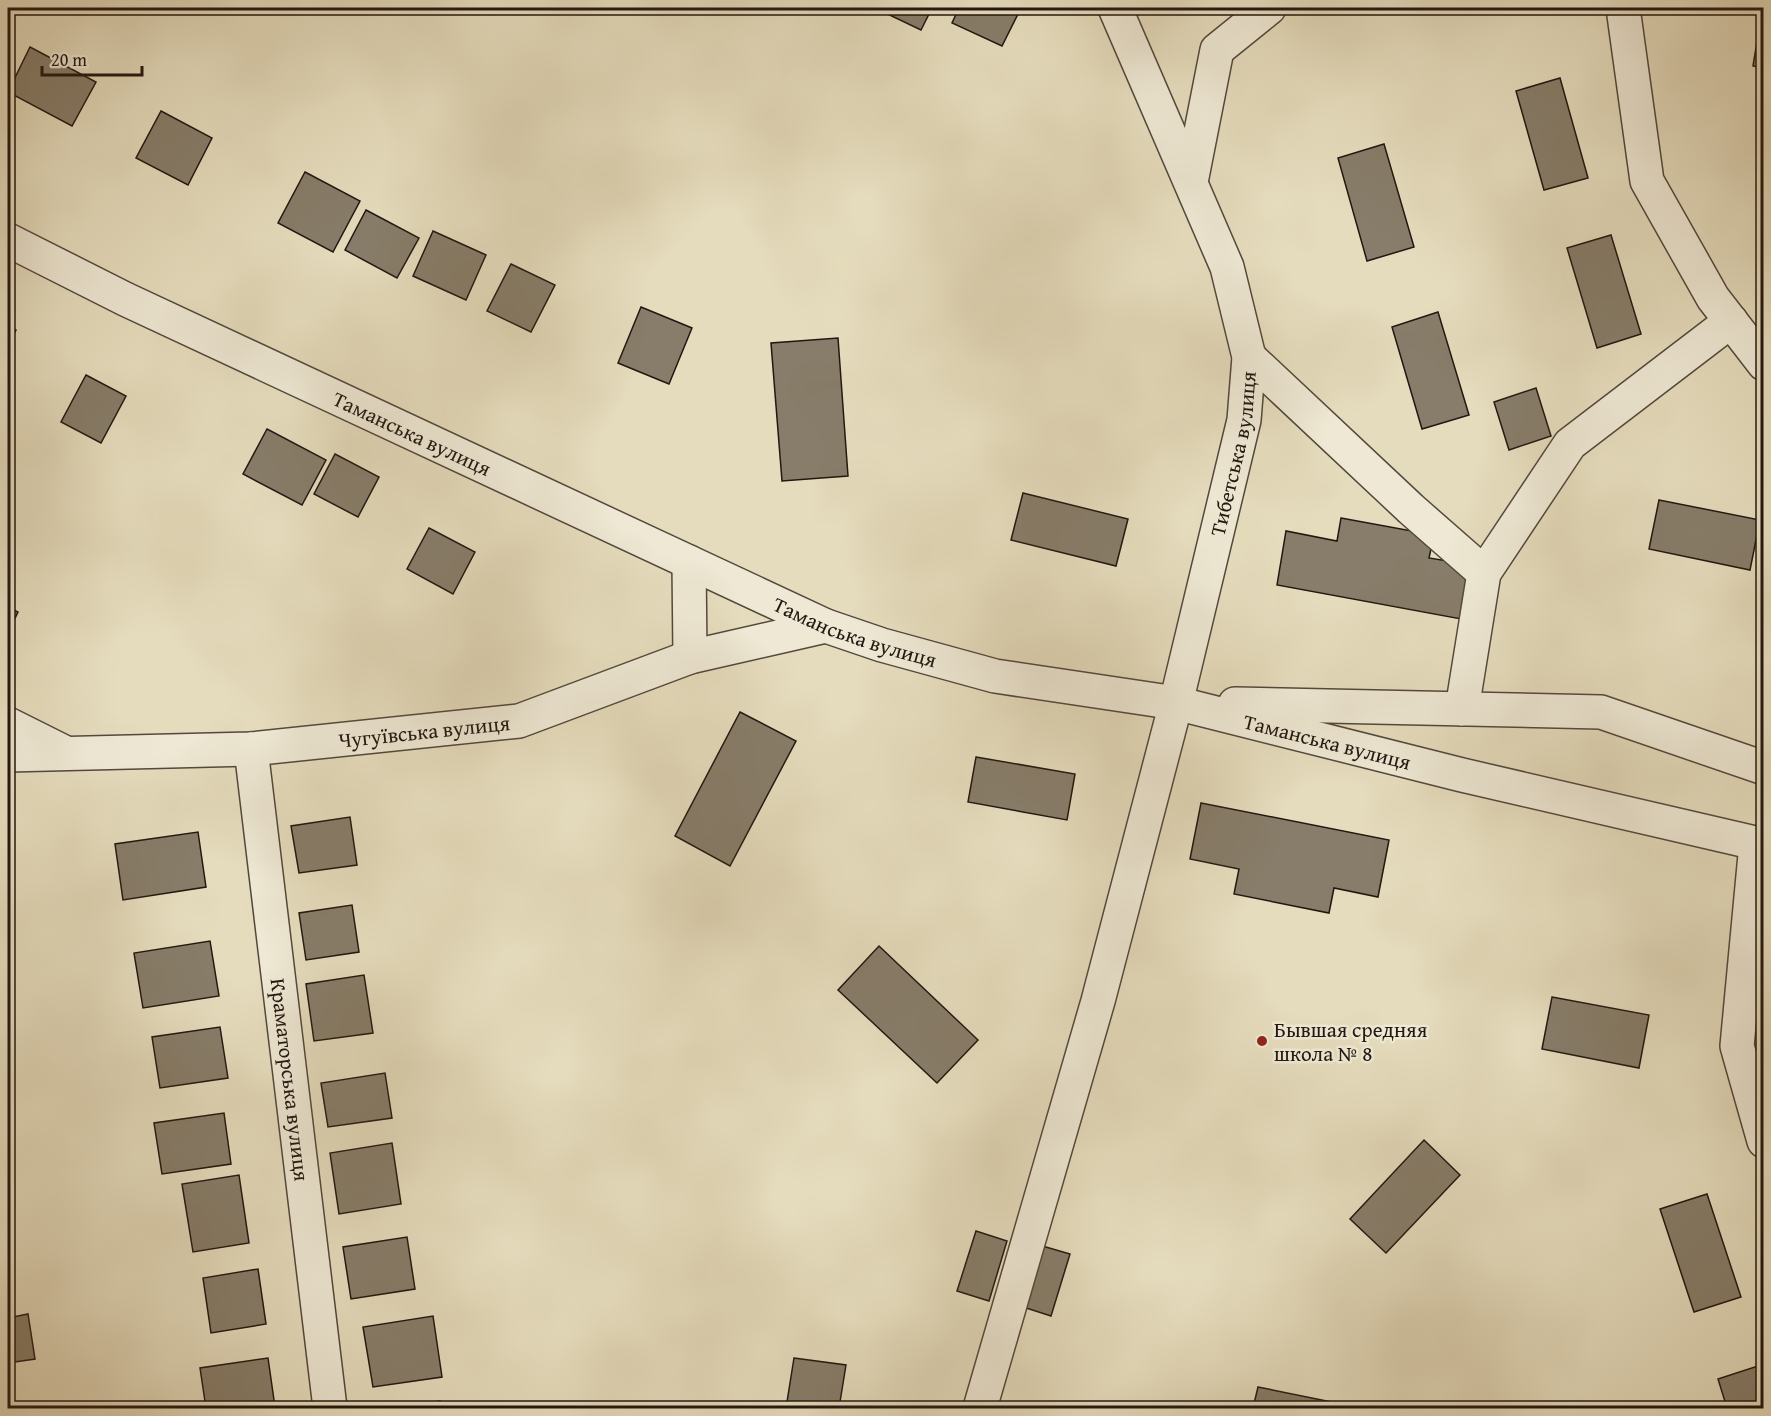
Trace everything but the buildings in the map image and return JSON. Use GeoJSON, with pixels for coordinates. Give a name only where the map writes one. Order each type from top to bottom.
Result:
{"type":"FeatureCollection","features":[{"type":"Feature","properties":{"kind":"street","name":"Тибетська вулиця"},"geometry":{"type":"LineString","coordinates":[[980,1408],[1098,1002],[1176,703],[1244,420],[1249,357],[1227,267],[1115,8]]}},
{"type":"Feature","properties":{"kind":"street"},"geometry":{"type":"LineString","coordinates":[[1191,182],[1217,50],[1269,8]]}},
{"type":"Feature","properties":{"kind":"street"},"geometry":{"type":"LineString","coordinates":[[1623,8],[1647,181],[1713,298],[1764,364]]}},
{"type":"Feature","properties":{"kind":"street","name":"Таманська вулиця"},"geometry":{"type":"LineString","coordinates":[[8,240],[124,299],[826,626],[882,645],[995,676],[1176,703],[1462,775],[1760,844]]}},
{"type":"Feature","properties":{"kind":"street"},"geometry":{"type":"LineString","coordinates":[[1462,709],[1484,573],[1570,444],[1731,321]]}},
{"type":"Feature","properties":{"kind":"street"},"geometry":{"type":"LineString","coordinates":[[1249,357],[1411,509],[1484,573]]}},
{"type":"Feature","properties":{"kind":"street"},"geometry":{"type":"LineString","coordinates":[[689,562],[690,657]]}},
{"type":"Feature","properties":{"kind":"street","name":"Чугуївська вулиця"},"geometry":{"type":"LineString","coordinates":[[8,755],[251,749],[519,721],[690,657],[826,626]]}},
{"type":"Feature","properties":{"kind":"street"},"geometry":{"type":"LineString","coordinates":[[1176,703],[1601,712],[1764,768]]}},
{"type":"Feature","properties":{"kind":"street"},"geometry":{"type":"LineString","coordinates":[[8,723],[66,754]]}},
{"type":"Feature","properties":{"kind":"street","name":"Краматорська вулиця"},"geometry":{"type":"LineString","coordinates":[[251,749],[330,1408]]}},
{"type":"Feature","properties":{"kind":"street"},"geometry":{"type":"LineString","coordinates":[[1760,844],[1737,1046],[1764,1141]]}},
{"type":"Feature","properties":{"kind":"place","name":"Бывшая средняя школа № 8"},"geometry":{"type":"Point","coordinates":[1262,1041]}}]}
